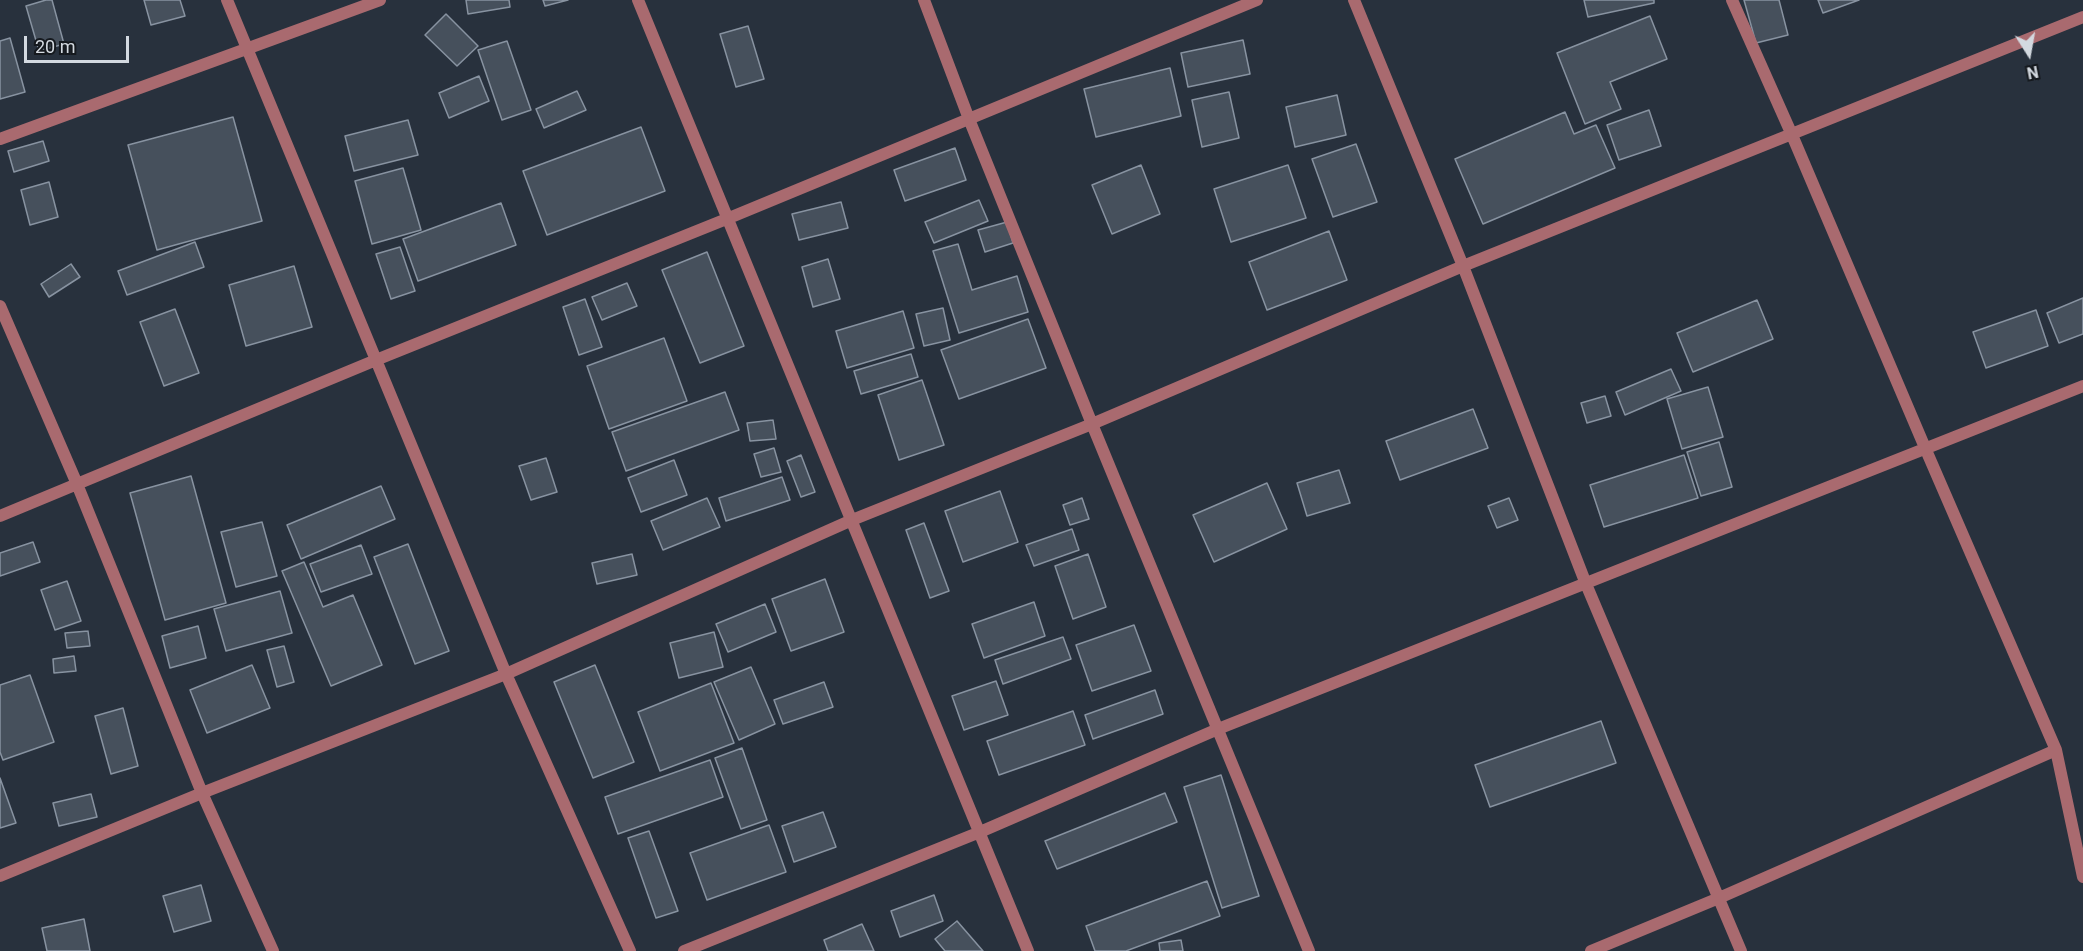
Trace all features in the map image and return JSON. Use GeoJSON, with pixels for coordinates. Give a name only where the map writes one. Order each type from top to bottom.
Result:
{"type":"FeatureCollection","features":[{"type":"Feature","properties":{"kind":"street"},"geometry":{"type":"LineString","coordinates":[[227,0],[506,674],[630,951]]}},
{"type":"Feature","properties":{"kind":"street"},"geometry":{"type":"LineString","coordinates":[[0,139],[380,0]]}},
{"type":"Feature","properties":{"kind":"street"},"geometry":{"type":"LineString","coordinates":[[639,0],[1028,951]]}},
{"type":"Feature","properties":{"kind":"street"},"geometry":{"type":"LineString","coordinates":[[924,0],[969,119],[1092,424],[1309,951]]}},
{"type":"Feature","properties":{"kind":"street"},"geometry":{"type":"LineString","coordinates":[[0,516],[1257,0]]}},
{"type":"Feature","properties":{"kind":"street"},"geometry":{"type":"LineString","coordinates":[[1354,0],[1463,266],[1587,584],[1741,951]]}},
{"type":"Feature","properties":{"kind":"street"},"geometry":{"type":"LineString","coordinates":[[1732,0],[2056,750],[2083,877]]}},
{"type":"Feature","properties":{"kind":"street"},"geometry":{"type":"LineString","coordinates":[[0,876],[202,793],[506,674],[852,520],[1092,424],[1463,266],[2083,17]]}},
{"type":"Feature","properties":{"kind":"street"},"geometry":{"type":"LineString","coordinates":[[0,306],[77,484],[202,793],[273,951]]}},
{"type":"Feature","properties":{"kind":"street"},"geometry":{"type":"LineString","coordinates":[[684,951],[980,832],[1218,729],[2083,386]]}},
{"type":"Feature","properties":{"kind":"street"},"geometry":{"type":"LineString","coordinates":[[1591,951],[1719,898],[2056,750]]}},
{"type":"Feature","properties":{"kind":"building"},"geometry":{"type":"Polygon","coordinates":[[[52,0],[64,44],[39,51],[26,6],[52,0]]]}},
{"type":"Feature","properties":{"kind":"building"},"geometry":{"type":"Polygon","coordinates":[[[144,0],[180,0],[185,16],[151,25],[144,0]]]}},
{"type":"Feature","properties":{"kind":"building"},"geometry":{"type":"Polygon","coordinates":[[[466,0],[509,0],[510,7],[468,14],[466,0]]]}},
{"type":"Feature","properties":{"kind":"building"},"geometry":{"type":"Polygon","coordinates":[[[543,0],[568,0],[545,6],[543,0]]]}},
{"type":"Feature","properties":{"kind":"building"},"geometry":{"type":"Polygon","coordinates":[[[1584,0],[1654,0],[1654,3],[1588,17],[1584,0]]]}},
{"type":"Feature","properties":{"kind":"building"},"geometry":{"type":"Polygon","coordinates":[[[1744,0],[1779,0],[1788,35],[1756,43],[1744,0]]]}},
{"type":"Feature","properties":{"kind":"building"},"geometry":{"type":"Polygon","coordinates":[[[1818,0],[1859,0],[1823,13],[1818,0]]]}},
{"type":"Feature","properties":{"kind":"building"},"geometry":{"type":"Polygon","coordinates":[[[446,14],[478,46],[457,66],[425,35],[446,14]]]}},
{"type":"Feature","properties":{"kind":"building"},"geometry":{"type":"Polygon","coordinates":[[[1650,16],[1667,59],[1610,82],[1621,109],[1585,124],[1557,53],[1650,16]]]}},
{"type":"Feature","properties":{"kind":"building"},"geometry":{"type":"Polygon","coordinates":[[[748,26],[764,79],[736,87],[720,34],[748,26]]]}},
{"type":"Feature","properties":{"kind":"building"},"geometry":{"type":"Polygon","coordinates":[[[10,38],[25,92],[0,99],[0,41],[10,38]]]}},
{"type":"Feature","properties":{"kind":"building"},"geometry":{"type":"Polygon","coordinates":[[[1243,40],[1250,74],[1188,87],[1181,53],[1243,40]]]}},
{"type":"Feature","properties":{"kind":"building"},"geometry":{"type":"Polygon","coordinates":[[[507,41],[531,110],[502,120],[478,50],[507,41]]]}},
{"type":"Feature","properties":{"kind":"building"},"geometry":{"type":"Polygon","coordinates":[[[1170,68],[1181,116],[1096,137],[1084,89],[1170,68]]]}},
{"type":"Feature","properties":{"kind":"building"},"geometry":{"type":"Polygon","coordinates":[[[479,76],[489,101],[449,118],[439,93],[479,76]]]}},
{"type":"Feature","properties":{"kind":"building"},"geometry":{"type":"Polygon","coordinates":[[[577,91],[586,110],[544,128],[536,109],[577,91]]]}},
{"type":"Feature","properties":{"kind":"building"},"geometry":{"type":"Polygon","coordinates":[[[1229,92],[1239,138],[1202,147],[1192,100],[1229,92]]]}},
{"type":"Feature","properties":{"kind":"building"},"geometry":{"type":"Polygon","coordinates":[[[1337,95],[1346,135],[1295,147],[1286,107],[1337,95]]]}},
{"type":"Feature","properties":{"kind":"building"},"geometry":{"type":"Polygon","coordinates":[[[1649,110],[1661,146],[1619,160],[1607,125],[1649,110]]]}},
{"type":"Feature","properties":{"kind":"building"},"geometry":{"type":"Polygon","coordinates":[[[1565,112],[1574,134],[1596,125],[1615,168],[1483,224],[1455,159],[1565,112]]]}},
{"type":"Feature","properties":{"kind":"building"},"geometry":{"type":"Polygon","coordinates":[[[233,117],[262,221],[157,250],[128,145],[233,117]]]}},
{"type":"Feature","properties":{"kind":"building"},"geometry":{"type":"Polygon","coordinates":[[[408,120],[418,155],[354,171],[345,136],[408,120]]]}},
{"type":"Feature","properties":{"kind":"building"},"geometry":{"type":"Polygon","coordinates":[[[641,127],[665,191],[547,235],[523,171],[641,127]]]}},
{"type":"Feature","properties":{"kind":"building"},"geometry":{"type":"Polygon","coordinates":[[[43,141],[49,161],[14,172],[8,151],[43,141]]]}},
{"type":"Feature","properties":{"kind":"building"},"geometry":{"type":"Polygon","coordinates":[[[1356,144],[1377,202],[1333,217],[1312,159],[1356,144]]]}},
{"type":"Feature","properties":{"kind":"building"},"geometry":{"type":"Polygon","coordinates":[[[955,148],[966,180],[905,201],[894,170],[955,148]]]}},
{"type":"Feature","properties":{"kind":"building"},"geometry":{"type":"Polygon","coordinates":[[[1141,165],[1160,214],[1112,234],[1092,185],[1141,165]]]}},
{"type":"Feature","properties":{"kind":"building"},"geometry":{"type":"Polygon","coordinates":[[[1288,165],[1306,218],[1231,242],[1214,189],[1288,165]]]}},
{"type":"Feature","properties":{"kind":"building"},"geometry":{"type":"Polygon","coordinates":[[[403,168],[421,230],[372,244],[355,181],[403,168]]]}},
{"type":"Feature","properties":{"kind":"building"},"geometry":{"type":"Polygon","coordinates":[[[49,182],[58,217],[30,225],[21,190],[49,182]]]}},
{"type":"Feature","properties":{"kind":"building"},"geometry":{"type":"Polygon","coordinates":[[[979,200],[988,221],[934,243],[925,222],[979,200]]]}},
{"type":"Feature","properties":{"kind":"building"},"geometry":{"type":"Polygon","coordinates":[[[841,202],[848,228],[799,240],[792,214],[841,202]]]}},
{"type":"Feature","properties":{"kind":"building"},"geometry":{"type":"Polygon","coordinates":[[[501,203],[516,245],[418,281],[403,239],[501,203]]]}},
{"type":"Feature","properties":{"kind":"building"},"geometry":{"type":"Polygon","coordinates":[[[1007,222],[1013,243],[985,252],[978,230],[1007,222]]]}},
{"type":"Feature","properties":{"kind":"building"},"geometry":{"type":"Polygon","coordinates":[[[1329,231],[1347,280],[1267,310],[1249,262],[1329,231]]]}},
{"type":"Feature","properties":{"kind":"building"},"geometry":{"type":"Polygon","coordinates":[[[195,242],[204,267],[127,295],[118,271],[195,242]]]}},
{"type":"Feature","properties":{"kind":"building"},"geometry":{"type":"Polygon","coordinates":[[[958,244],[972,290],[1017,276],[1028,312],[959,333],[933,251],[958,244]]]}},
{"type":"Feature","properties":{"kind":"building"},"geometry":{"type":"Polygon","coordinates":[[[400,247],[415,291],[391,299],[376,254],[400,247]]]}},
{"type":"Feature","properties":{"kind":"building"},"geometry":{"type":"Polygon","coordinates":[[[707,252],[744,346],[700,363],[662,270],[707,252]]]}},
{"type":"Feature","properties":{"kind":"building"},"geometry":{"type":"Polygon","coordinates":[[[828,259],[840,299],[813,307],[802,267],[828,259]]]}},
{"type":"Feature","properties":{"kind":"building"},"geometry":{"type":"Polygon","coordinates":[[[71,264],[80,277],[49,297],[41,284],[71,264]]]}},
{"type":"Feature","properties":{"kind":"building"},"geometry":{"type":"Polygon","coordinates":[[[294,266],[312,327],[246,346],[229,285],[294,266]]]}},
{"type":"Feature","properties":{"kind":"building"},"geometry":{"type":"Polygon","coordinates":[[[627,283],[637,306],[602,320],[592,297],[627,283]]]}},
{"type":"Feature","properties":{"kind":"building"},"geometry":{"type":"Polygon","coordinates":[[[2083,298],[2083,334],[2059,343],[2047,313],[2083,298]]]}},
{"type":"Feature","properties":{"kind":"building"},"geometry":{"type":"Polygon","coordinates":[[[585,299],[602,347],[579,355],[563,307],[585,299]]]}},
{"type":"Feature","properties":{"kind":"building"},"geometry":{"type":"Polygon","coordinates":[[[1757,300],[1773,339],[1693,372],[1677,333],[1757,300]]]}},
{"type":"Feature","properties":{"kind":"building"},"geometry":{"type":"Polygon","coordinates":[[[943,308],[950,340],[924,346],[916,314],[943,308]]]}},
{"type":"Feature","properties":{"kind":"building"},"geometry":{"type":"Polygon","coordinates":[[[175,309],[199,373],[164,386],[140,322],[175,309]]]}},
{"type":"Feature","properties":{"kind":"building"},"geometry":{"type":"Polygon","coordinates":[[[2036,310],[2048,346],[1986,368],[1973,332],[2036,310]]]}},
{"type":"Feature","properties":{"kind":"building"},"geometry":{"type":"Polygon","coordinates":[[[903,311],[914,348],[847,368],[836,331],[903,311]]]}},
{"type":"Feature","properties":{"kind":"building"},"geometry":{"type":"Polygon","coordinates":[[[1028,319],[1046,368],[959,399],[941,350],[1028,319]]]}},
{"type":"Feature","properties":{"kind":"building"},"geometry":{"type":"Polygon","coordinates":[[[664,338],[687,401],[609,429],[587,366],[664,338]]]}},
{"type":"Feature","properties":{"kind":"building"},"geometry":{"type":"Polygon","coordinates":[[[911,354],[918,377],[861,394],[854,371],[911,354]]]}},
{"type":"Feature","properties":{"kind":"building"},"geometry":{"type":"Polygon","coordinates":[[[1671,369],[1681,391],[1625,415],[1616,392],[1671,369]]]}},
{"type":"Feature","properties":{"kind":"building"},"geometry":{"type":"Polygon","coordinates":[[[922,380],[944,445],[899,460],[878,395],[922,380]]]}},
{"type":"Feature","properties":{"kind":"building"},"geometry":{"type":"Polygon","coordinates":[[[1708,387],[1723,437],[1682,449],[1667,399],[1708,387]]]}},
{"type":"Feature","properties":{"kind":"building"},"geometry":{"type":"Polygon","coordinates":[[[725,392],[739,430],[626,471],[612,432],[725,392]]]}},
{"type":"Feature","properties":{"kind":"building"},"geometry":{"type":"Polygon","coordinates":[[[1605,396],[1611,416],[1587,423],[1581,403],[1605,396]]]}},
{"type":"Feature","properties":{"kind":"building"},"geometry":{"type":"Polygon","coordinates":[[[1473,409],[1488,448],[1400,480],[1386,441],[1473,409]]]}},
{"type":"Feature","properties":{"kind":"building"},"geometry":{"type":"Polygon","coordinates":[[[773,420],[776,439],[750,441],[747,423],[773,420]]]}},
{"type":"Feature","properties":{"kind":"building"},"geometry":{"type":"Polygon","coordinates":[[[1719,442],[1732,487],[1701,496],[1687,452],[1719,442]]]}},
{"type":"Feature","properties":{"kind":"building"},"geometry":{"type":"Polygon","coordinates":[[[774,448],[781,472],[761,477],[754,454],[774,448]]]}},
{"type":"Feature","properties":{"kind":"building"},"geometry":{"type":"Polygon","coordinates":[[[801,455],[815,492],[801,497],[787,461],[801,455]]]}},
{"type":"Feature","properties":{"kind":"building"},"geometry":{"type":"Polygon","coordinates":[[[1684,455],[1698,498],[1604,527],[1590,485],[1684,455]]]}},
{"type":"Feature","properties":{"kind":"building"},"geometry":{"type":"Polygon","coordinates":[[[546,458],[557,492],[531,500],[519,466],[546,458]]]}},
{"type":"Feature","properties":{"kind":"building"},"geometry":{"type":"Polygon","coordinates":[[[674,460],[687,495],[641,512],[628,478],[674,460]]]}},
{"type":"Feature","properties":{"kind":"building"},"geometry":{"type":"Polygon","coordinates":[[[1339,470],[1350,503],[1307,516],[1297,483],[1339,470]]]}},
{"type":"Feature","properties":{"kind":"building"},"geometry":{"type":"Polygon","coordinates":[[[191,476],[226,603],[165,620],[130,493],[191,476]]]}},
{"type":"Feature","properties":{"kind":"building"},"geometry":{"type":"Polygon","coordinates":[[[782,477],[790,500],[726,521],[719,498],[782,477]]]}},
{"type":"Feature","properties":{"kind":"building"},"geometry":{"type":"Polygon","coordinates":[[[1267,483],[1287,529],[1214,562],[1193,515],[1267,483]]]}},
{"type":"Feature","properties":{"kind":"building"},"geometry":{"type":"Polygon","coordinates":[[[381,486],[395,519],[301,559],[287,525],[381,486]]]}},
{"type":"Feature","properties":{"kind":"building"},"geometry":{"type":"Polygon","coordinates":[[[1000,491],[1018,542],[963,562],[945,511],[1000,491]]]}},
{"type":"Feature","properties":{"kind":"building"},"geometry":{"type":"Polygon","coordinates":[[[707,498],[720,527],[663,550],[651,521],[707,498]]]}},
{"type":"Feature","properties":{"kind":"building"},"geometry":{"type":"Polygon","coordinates":[[[1082,498],[1089,519],[1070,525],[1063,505],[1082,498]]]}},
{"type":"Feature","properties":{"kind":"building"},"geometry":{"type":"Polygon","coordinates":[[[1509,498],[1518,520],[1497,528],[1488,506],[1509,498]]]}},
{"type":"Feature","properties":{"kind":"building"},"geometry":{"type":"Polygon","coordinates":[[[262,522],[277,576],[236,587],[221,532],[262,522]]]}},
{"type":"Feature","properties":{"kind":"building"},"geometry":{"type":"Polygon","coordinates":[[[924,523],[949,591],[930,598],[906,530],[924,523]]]}},
{"type":"Feature","properties":{"kind":"building"},"geometry":{"type":"Polygon","coordinates":[[[1072,529],[1079,550],[1034,566],[1026,545],[1072,529]]]}},
{"type":"Feature","properties":{"kind":"building"},"geometry":{"type":"Polygon","coordinates":[[[33,542],[40,562],[0,576],[0,553],[33,542]]]}},
{"type":"Feature","properties":{"kind":"building"},"geometry":{"type":"Polygon","coordinates":[[[408,544],[449,651],[415,664],[374,557],[408,544]]]}},
{"type":"Feature","properties":{"kind":"building"},"geometry":{"type":"Polygon","coordinates":[[[361,545],[372,574],[321,592],[310,564],[361,545]]]}},
{"type":"Feature","properties":{"kind":"building"},"geometry":{"type":"Polygon","coordinates":[[[632,554],[637,575],[597,584],[592,563],[632,554]]]}},
{"type":"Feature","properties":{"kind":"building"},"geometry":{"type":"Polygon","coordinates":[[[1088,554],[1106,607],[1073,619],[1055,566],[1088,554]]]}},
{"type":"Feature","properties":{"kind":"building"},"geometry":{"type":"Polygon","coordinates":[[[304,562],[323,607],[353,595],[382,665],[331,686],[282,571],[304,562]]]}},
{"type":"Feature","properties":{"kind":"building"},"geometry":{"type":"Polygon","coordinates":[[[825,579],[844,632],[791,651],[772,599],[825,579]]]}},
{"type":"Feature","properties":{"kind":"building"},"geometry":{"type":"Polygon","coordinates":[[[67,581],[81,621],[55,630],[41,590],[67,581]]]}},
{"type":"Feature","properties":{"kind":"building"},"geometry":{"type":"Polygon","coordinates":[[[280,591],[292,633],[226,651],[214,609],[280,591]]]}},
{"type":"Feature","properties":{"kind":"building"},"geometry":{"type":"Polygon","coordinates":[[[1034,602],[1045,636],[984,658],[972,624],[1034,602]]]}},
{"type":"Feature","properties":{"kind":"building"},"geometry":{"type":"Polygon","coordinates":[[[765,604],[776,632],[728,652],[716,624],[765,604]]]}},
{"type":"Feature","properties":{"kind":"building"},"geometry":{"type":"Polygon","coordinates":[[[1134,625],[1151,671],[1092,691],[1076,645],[1134,625]]]}},
{"type":"Feature","properties":{"kind":"building"},"geometry":{"type":"Polygon","coordinates":[[[198,626],[206,658],[170,668],[162,636],[198,626]]]}},
{"type":"Feature","properties":{"kind":"building"},"geometry":{"type":"Polygon","coordinates":[[[88,631],[90,646],[67,648],[65,633],[88,631]]]}},
{"type":"Feature","properties":{"kind":"building"},"geometry":{"type":"Polygon","coordinates":[[[714,632],[723,667],[679,678],[670,643],[714,632]]]}},
{"type":"Feature","properties":{"kind":"building"},"geometry":{"type":"Polygon","coordinates":[[[1063,637],[1071,659],[1003,684],[995,660],[1063,637]]]}},
{"type":"Feature","properties":{"kind":"building"},"geometry":{"type":"Polygon","coordinates":[[[284,646],[294,682],[277,687],[267,650],[284,646]]]}},
{"type":"Feature","properties":{"kind":"building"},"geometry":{"type":"Polygon","coordinates":[[[74,656],[76,671],[54,673],[53,659],[74,656]]]}},
{"type":"Feature","properties":{"kind":"building"},"geometry":{"type":"Polygon","coordinates":[[[252,665],[270,708],[207,733],[190,690],[252,665]]]}},
{"type":"Feature","properties":{"kind":"building"},"geometry":{"type":"Polygon","coordinates":[[[595,665],[634,762],[593,778],[554,682],[595,665]]]}},
{"type":"Feature","properties":{"kind":"building"},"geometry":{"type":"Polygon","coordinates":[[[751,667],[775,724],[739,740],[714,682],[751,667]]]}},
{"type":"Feature","properties":{"kind":"building"},"geometry":{"type":"Polygon","coordinates":[[[30,675],[54,742],[3,760],[0,752],[0,685],[30,675]]]}},
{"type":"Feature","properties":{"kind":"building"},"geometry":{"type":"Polygon","coordinates":[[[996,681],[1008,715],[964,730],[952,696],[996,681]]]}},
{"type":"Feature","properties":{"kind":"building"},"geometry":{"type":"Polygon","coordinates":[[[824,682],[833,707],[783,724],[774,700],[824,682]]]}},
{"type":"Feature","properties":{"kind":"building"},"geometry":{"type":"Polygon","coordinates":[[[711,683],[734,743],[660,771],[638,712],[711,683]]]}},
{"type":"Feature","properties":{"kind":"building"},"geometry":{"type":"Polygon","coordinates":[[[1155,690],[1163,714],[1093,739],[1085,715],[1155,690]]]}},
{"type":"Feature","properties":{"kind":"building"},"geometry":{"type":"Polygon","coordinates":[[[123,708],[138,766],[111,774],[95,716],[123,708]]]}},
{"type":"Feature","properties":{"kind":"building"},"geometry":{"type":"Polygon","coordinates":[[[1073,711],[1085,745],[999,775],[987,741],[1073,711]]]}},
{"type":"Feature","properties":{"kind":"building"},"geometry":{"type":"Polygon","coordinates":[[[1601,721],[1616,763],[1490,807],[1475,765],[1601,721]]]}},
{"type":"Feature","properties":{"kind":"building"},"geometry":{"type":"Polygon","coordinates":[[[742,748],[767,820],[741,829],[715,758],[742,748]]]}},
{"type":"Feature","properties":{"kind":"building"},"geometry":{"type":"Polygon","coordinates":[[[710,760],[723,797],[618,834],[605,797],[710,760]]]}},
{"type":"Feature","properties":{"kind":"building"},"geometry":{"type":"Polygon","coordinates":[[[1221,775],[1259,896],[1222,908],[1184,787],[1221,775]]]}},
{"type":"Feature","properties":{"kind":"building"},"geometry":{"type":"Polygon","coordinates":[[[0,778],[16,823],[0,828],[0,778]]]}},
{"type":"Feature","properties":{"kind":"building"},"geometry":{"type":"Polygon","coordinates":[[[1165,793],[1177,822],[1057,869],[1045,841],[1165,793]]]}},
{"type":"Feature","properties":{"kind":"building"},"geometry":{"type":"Polygon","coordinates":[[[91,794],[97,817],[59,826],[53,803],[91,794]]]}},
{"type":"Feature","properties":{"kind":"building"},"geometry":{"type":"Polygon","coordinates":[[[823,812],[836,847],[794,862],[782,826],[823,812]]]}},
{"type":"Feature","properties":{"kind":"building"},"geometry":{"type":"Polygon","coordinates":[[[769,825],[786,872],[707,900],[690,853],[769,825]]]}},
{"type":"Feature","properties":{"kind":"building"},"geometry":{"type":"Polygon","coordinates":[[[649,831],[678,911],[656,918],[628,838],[649,831]]]}},
{"type":"Feature","properties":{"kind":"building"},"geometry":{"type":"Polygon","coordinates":[[[1207,881],[1220,916],[1126,951],[1095,951],[1086,926],[1207,881]]]}},
{"type":"Feature","properties":{"kind":"building"},"geometry":{"type":"Polygon","coordinates":[[[201,885],[211,921],[174,932],[163,896],[201,885]]]}},
{"type":"Feature","properties":{"kind":"building"},"geometry":{"type":"Polygon","coordinates":[[[934,895],[943,921],[900,937],[891,911],[934,895]]]}},
{"type":"Feature","properties":{"kind":"building"},"geometry":{"type":"Polygon","coordinates":[[[84,919],[90,951],[47,951],[42,928],[84,919]]]}},
{"type":"Feature","properties":{"kind":"building"},"geometry":{"type":"Polygon","coordinates":[[[957,921],[983,951],[945,951],[935,939],[957,921]]]}},
{"type":"Feature","properties":{"kind":"building"},"geometry":{"type":"Polygon","coordinates":[[[862,924],[874,951],[828,951],[824,940],[862,924]]]}},
{"type":"Feature","properties":{"kind":"building"},"geometry":{"type":"Polygon","coordinates":[[[1181,940],[1183,951],[1160,951],[1159,943],[1181,940]]]}}]}
